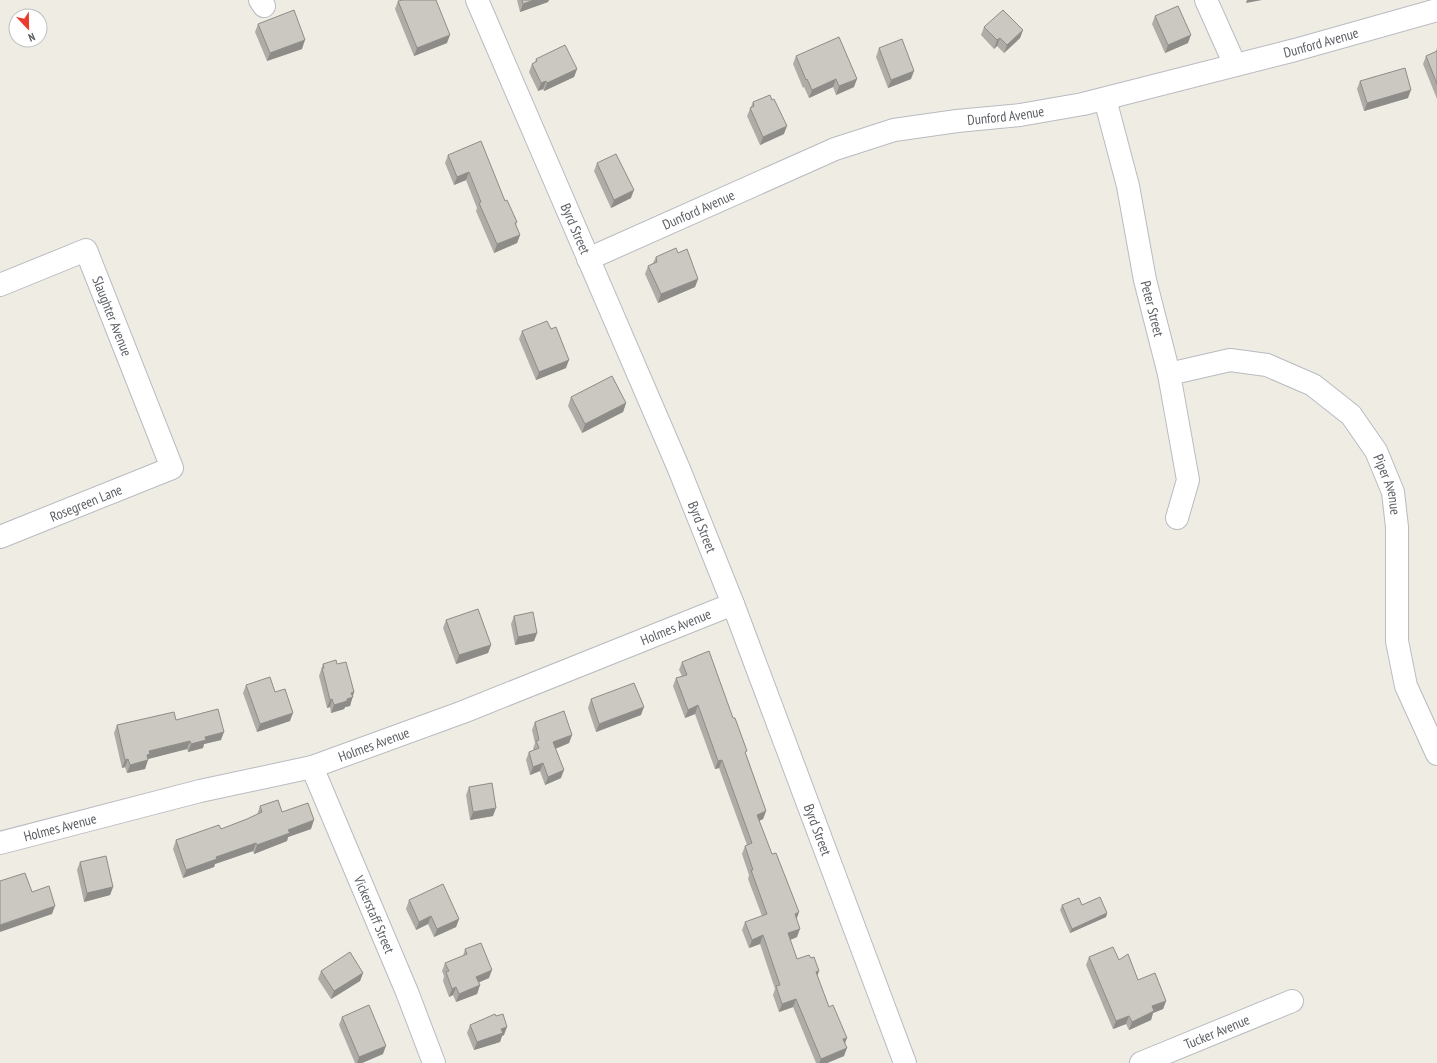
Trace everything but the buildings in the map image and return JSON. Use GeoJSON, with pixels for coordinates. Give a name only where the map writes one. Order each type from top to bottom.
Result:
{"type":"FeatureCollection","features":[{"type":"Feature","properties":{"kind":"street","name":"Byrd Street"},"geometry":{"type":"LineString","coordinates":[[478,0],[679,469],[733,604],[904,1063]]}},
{"type":"Feature","properties":{"kind":"street"},"geometry":{"type":"LineString","coordinates":[[1206,0],[1235,65]]}},
{"type":"Feature","properties":{"kind":"street","name":"Dunford Avenue"},"geometry":{"type":"LineString","coordinates":[[588,259],[835,149],[894,130],[957,121],[1020,116],[1083,104],[1294,50],[1437,10]]}},
{"type":"Feature","properties":{"kind":"street","name":"Peter Street"},"geometry":{"type":"LineString","coordinates":[[1105,99],[1128,186],[1145,280],[1169,374],[1188,480],[1176,518]]}},
{"type":"Feature","properties":{"kind":"street","name":"Slaughter Avenue"},"geometry":{"type":"LineString","coordinates":[[0,284],[86,250],[172,468]]}},
{"type":"Feature","properties":{"kind":"street","name":"Piper Avenue"},"geometry":{"type":"LineString","coordinates":[[1169,374],[1230,360],[1267,365],[1313,385],[1350,415],[1372,445],[1376,451],[1393,492],[1397,527],[1397,641],[1406,686],[1437,754]]}},
{"type":"Feature","properties":{"kind":"street","name":"Rosegreen Lane"},"geometry":{"type":"LineString","coordinates":[[0,537],[172,468]]}},
{"type":"Feature","properties":{"kind":"street","name":"Holmes Avenue"},"geometry":{"type":"LineString","coordinates":[[0,843],[200,791],[312,766],[463,712],[733,604]]}},
{"type":"Feature","properties":{"kind":"street","name":"Vickerstaff Street"},"geometry":{"type":"LineString","coordinates":[[312,766],[404,984],[434,1063]]}},
{"type":"Feature","properties":{"kind":"street","name":"Tucker Avenue"},"geometry":{"type":"LineString","coordinates":[[1141,1063],[1292,1001]]}}]}
